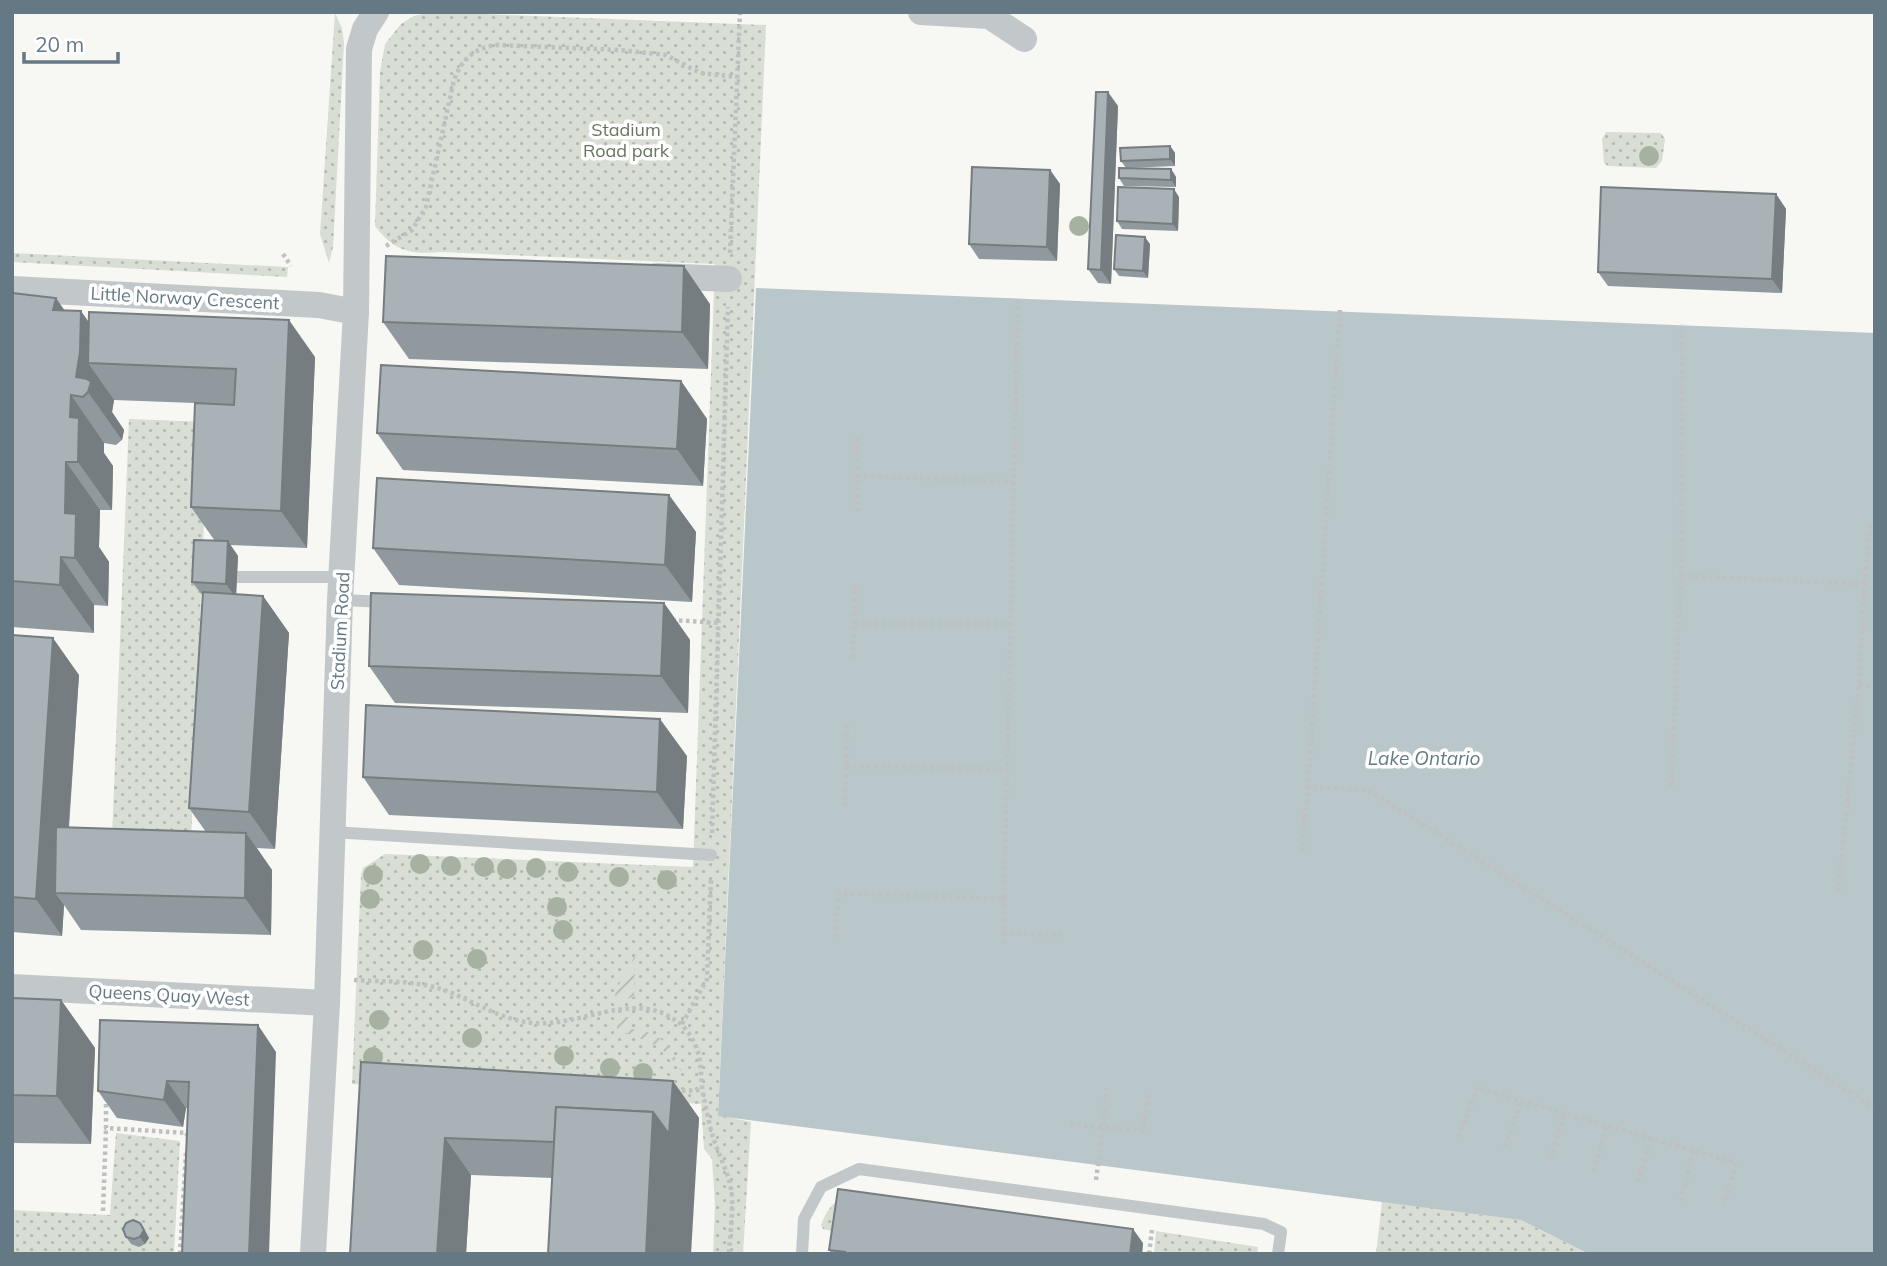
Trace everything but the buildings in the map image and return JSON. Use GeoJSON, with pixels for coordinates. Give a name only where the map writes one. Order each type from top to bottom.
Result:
{"type":"FeatureCollection","features":[{"type":"Feature","properties":{"kind":"street","name":"Stadium Road"},"geometry":{"type":"LineString","coordinates":[[313,1254],[327,1003],[342,588],[356,312],[359,49],[365,29],[376,12]]}},
{"type":"Feature","properties":{"kind":"street"},"geometry":{"type":"LineString","coordinates":[[921,12],[989,16],[1024,39]]}},
{"type":"Feature","properties":{"kind":"street"},"geometry":{"type":"LineString","coordinates":[[634,275],[729,279]]}},
{"type":"Feature","properties":{"kind":"street","name":"Little Norway Crescent"},"geometry":{"type":"LineString","coordinates":[[12,289],[319,305],[356,312]]}},
{"type":"Feature","properties":{"kind":"street","name":"Queens Quay West"},"geometry":{"type":"LineString","coordinates":[[12,988],[327,1003]]}},
{"type":"Feature","properties":{"kind":"lane"},"geometry":{"type":"LineString","coordinates":[[237,578],[342,588],[403,604]]}},
{"type":"Feature","properties":{"kind":"lane"},"geometry":{"type":"LineString","coordinates":[[332,832],[711,855]]}},
{"type":"Feature","properties":{"kind":"lane"},"geometry":{"type":"LineString","coordinates":[[802,1254],[804,1219],[821,1187],[859,1169],[1264,1224],[1281,1232],[1278,1254]]}},
{"type":"Feature","properties":{"kind":"path"},"geometry":{"type":"LineString","coordinates":[[682,1024],[707,979],[740,12]]}},
{"type":"Feature","properties":{"kind":"path"},"geometry":{"type":"LineString","coordinates":[[382,256],[384,248],[412,230],[426,207],[454,80],[459,67],[482,47],[497,45],[620,50],[666,55],[700,73],[737,77]]}},
{"type":"Feature","properties":{"kind":"path"},"geometry":{"type":"LineString","coordinates":[[283,254],[291,267]]}},
{"type":"Feature","properties":{"kind":"path"},"geometry":{"type":"LineString","coordinates":[[1003,943],[1018,298]]}},
{"type":"Feature","properties":{"kind":"path"},"geometry":{"type":"LineString","coordinates":[[1302,852],[1340,310]]}},
{"type":"Feature","properties":{"kind":"path"},"geometry":{"type":"LineString","coordinates":[[1671,786],[1681,576],[1682,324]]}},
{"type":"Feature","properties":{"kind":"path"},"geometry":{"type":"LineString","coordinates":[[857,438],[858,514]]}},
{"type":"Feature","properties":{"kind":"path"},"geometry":{"type":"LineString","coordinates":[[857,475],[1015,482]]}},
{"type":"Feature","properties":{"kind":"path"},"geometry":{"type":"LineString","coordinates":[[1838,895],[1859,685],[1870,524]]}},
{"type":"Feature","properties":{"kind":"path"},"geometry":{"type":"LineString","coordinates":[[1681,576],[1865,584]]}},
{"type":"Feature","properties":{"kind":"path"},"geometry":{"type":"LineString","coordinates":[[853,658],[855,584]]}},
{"type":"Feature","properties":{"kind":"path"},"geometry":{"type":"LineString","coordinates":[[664,620],[720,623]]}},
{"type":"Feature","properties":{"kind":"path"},"geometry":{"type":"LineString","coordinates":[[854,624],[1011,624]]}},
{"type":"Feature","properties":{"kind":"path"},"geometry":{"type":"LineString","coordinates":[[1859,685],[1875,687]]}},
{"type":"Feature","properties":{"kind":"path"},"geometry":{"type":"LineString","coordinates":[[845,806],[847,722]]}},
{"type":"Feature","properties":{"kind":"path"},"geometry":{"type":"LineString","coordinates":[[846,766],[1008,769]]}},
{"type":"Feature","properties":{"kind":"path"},"geometry":{"type":"LineString","coordinates":[[1308,787],[1368,790],[1875,1108]]}},
{"type":"Feature","properties":{"kind":"path"},"geometry":{"type":"LineString","coordinates":[[835,937],[839,892],[1004,899]]}},
{"type":"Feature","properties":{"kind":"path"},"geometry":{"type":"LineString","coordinates":[[1003,933],[1062,935]]}},
{"type":"Feature","properties":{"kind":"path"},"geometry":{"type":"LineString","coordinates":[[345,980],[420,983],[464,998],[503,1017],[532,1023],[559,1023],[616,1009],[633,1008],[670,1016],[682,1024],[702,1059],[703,1090],[713,1138],[732,1195],[729,1254]]}},
{"type":"Feature","properties":{"kind":"path"},"geometry":{"type":"LineString","coordinates":[[103,1211],[106,1087]]}},
{"type":"Feature","properties":{"kind":"path"},"geometry":{"type":"LineString","coordinates":[[1099,1160],[1107,1088]]}},
{"type":"Feature","properties":{"kind":"path"},"geometry":{"type":"LineString","coordinates":[[1459,1137],[1477,1088],[1736,1163],[1722,1209]]}},
{"type":"Feature","properties":{"kind":"path"},"geometry":{"type":"LineString","coordinates":[[673,1091],[703,1090]]}},
{"type":"Feature","properties":{"kind":"path"},"geometry":{"type":"LineString","coordinates":[[1070,1124],[1143,1131],[1149,1093]]}},
{"type":"Feature","properties":{"kind":"path"},"geometry":{"type":"LineString","coordinates":[[1505,1146],[1521,1101]]}},
{"type":"Feature","properties":{"kind":"path"},"geometry":{"type":"LineString","coordinates":[[1551,1159],[1564,1113]]}},
{"type":"Feature","properties":{"kind":"path"},"geometry":{"type":"LineString","coordinates":[[1594,1171],[1606,1125]]}},
{"type":"Feature","properties":{"kind":"path"},"geometry":{"type":"LineString","coordinates":[[106,1128],[187,1133],[180,1254]]}},
{"type":"Feature","properties":{"kind":"path"},"geometry":{"type":"LineString","coordinates":[[1638,1182],[1651,1138]]}},
{"type":"Feature","properties":{"kind":"path"},"geometry":{"type":"LineString","coordinates":[[1681,1201],[1693,1150]]}},
{"type":"Feature","properties":{"kind":"green space","name":"Stadium Road park"},"geometry":{"type":"Polygon","coordinates":[[[430,12],[766,25],[718,1115],[751,1122],[743,1254],[713,1254],[715,1205],[712,1159],[704,1149],[701,1104],[352,1084],[361,875],[363,868],[385,854],[693,867],[715,264],[420,253],[396,246],[389,241],[375,226],[380,72],[385,44],[401,24],[414,16],[430,12]]]}},
{"type":"Feature","properties":{"kind":"green space"},"geometry":{"type":"Polygon","coordinates":[[[335,13],[342,28],[344,43],[333,247],[329,263],[320,234],[335,13]]]}},
{"type":"Feature","properties":{"kind":"green space"},"geometry":{"type":"Polygon","coordinates":[[[1606,132],[1661,133],[1665,139],[1662,161],[1656,168],[1608,166],[1604,163],[1602,139],[1606,132]]]}},
{"type":"Feature","properties":{"kind":"green space"},"geometry":{"type":"Polygon","coordinates":[[[12,253],[288,267],[287,277],[12,262],[12,253]]]}},
{"type":"Feature","properties":{"kind":"green space"},"geometry":{"type":"Polygon","coordinates":[[[129,419],[208,422],[191,841],[112,837],[129,419]]]}},
{"type":"Feature","properties":{"kind":"green space"},"geometry":{"type":"Polygon","coordinates":[[[635,956],[634,997],[614,1001],[616,990],[635,956]]]}},
{"type":"Feature","properties":{"kind":"green space"},"geometry":{"type":"Polygon","coordinates":[[[632,1017],[632,1029],[651,1033],[664,1042],[682,1073],[662,1049],[618,1030],[613,1020],[632,1017]]]}},
{"type":"Feature","properties":{"kind":"green space"},"geometry":{"type":"Polygon","coordinates":[[[116,1133],[180,1141],[174,1254],[12,1254],[12,1210],[110,1215],[116,1133]]]}},
{"type":"Feature","properties":{"kind":"green space"},"geometry":{"type":"Polygon","coordinates":[[[844,1197],[843,1234],[823,1229],[821,1225],[827,1212],[844,1197]]]}},
{"type":"Feature","properties":{"kind":"green space"},"geometry":{"type":"Polygon","coordinates":[[[1382,1201],[1521,1220],[1589,1254],[1376,1254],[1382,1201]]]}},
{"type":"Feature","properties":{"kind":"green space"},"geometry":{"type":"Polygon","coordinates":[[[1156,1231],[1258,1247],[1257,1254],[1154,1254],[1156,1231]]]}},
{"type":"Feature","properties":{"kind":"water","name":"Lake Ontario"},"geometry":{"type":"Polygon","coordinates":[[[756,288],[1875,333],[1875,1254],[1589,1254],[1521,1220],[718,1116],[756,288]]]}}]}
